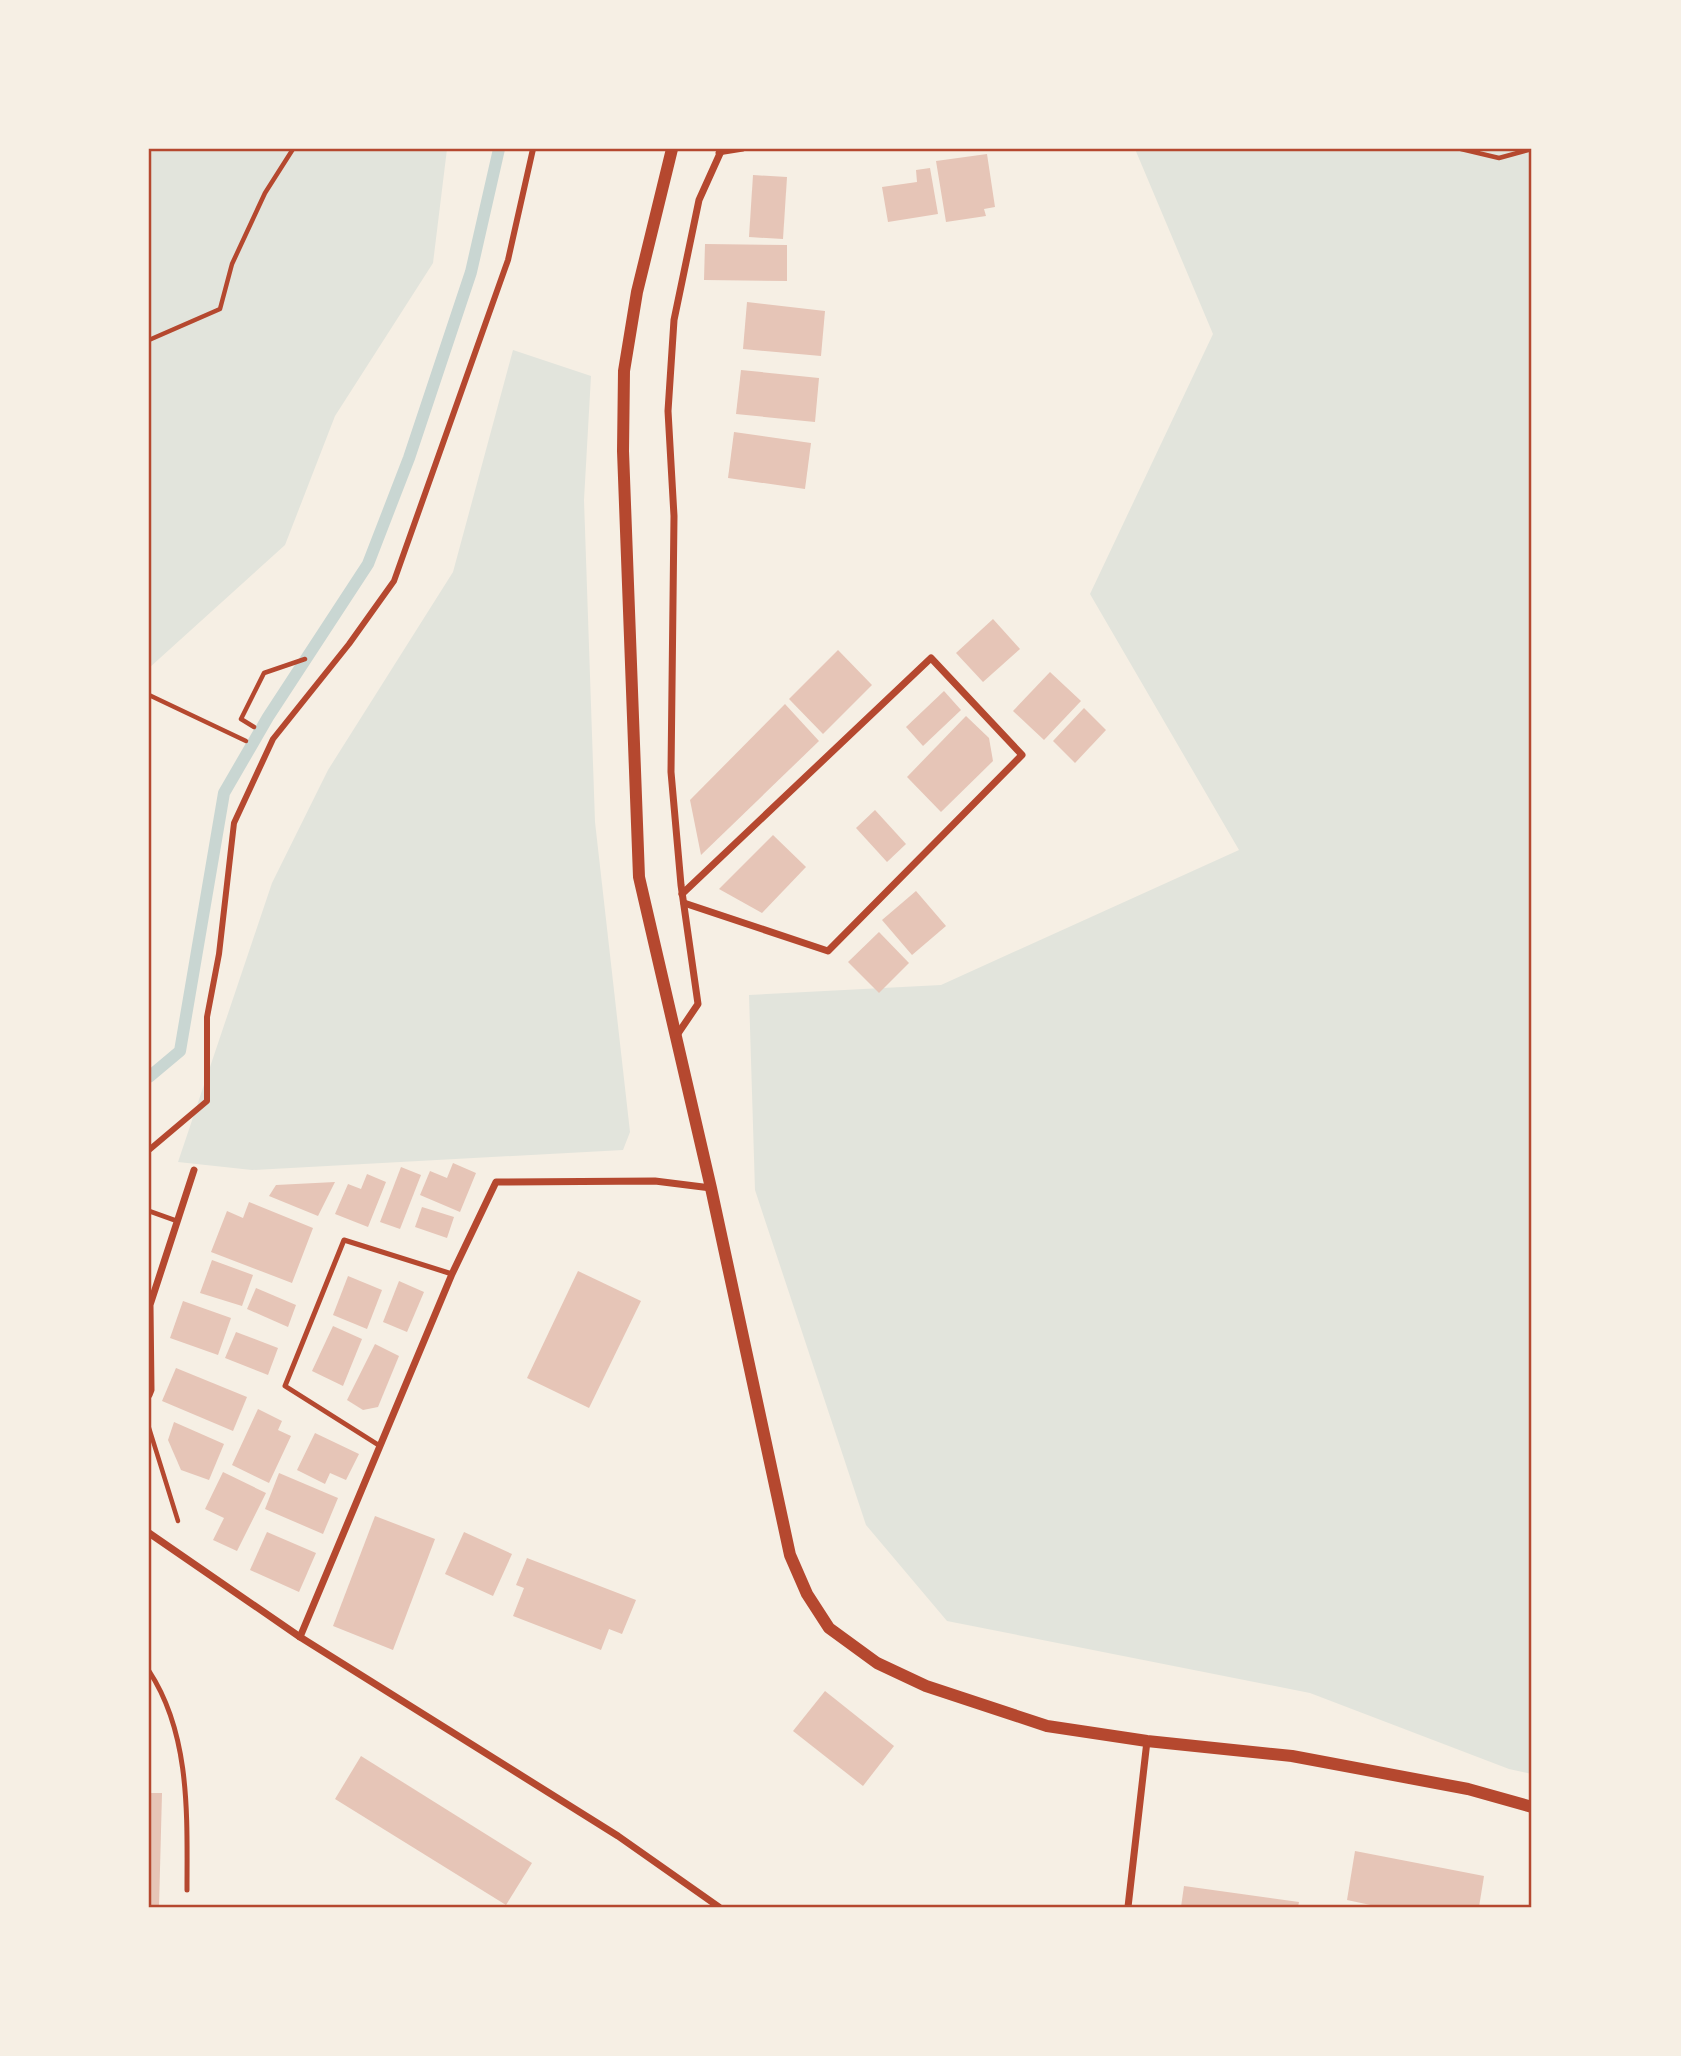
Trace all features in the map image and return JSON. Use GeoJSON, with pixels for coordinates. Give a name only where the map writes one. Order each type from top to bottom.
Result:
{"type":"FeatureCollection","features":[{"type":"Feature","properties":{"kind":"street"},"geometry":{"type":"LineString","coordinates":[[149,1150],[207,1101],[207,1017],[219,954],[234,823],[273,739],[349,644],[394,581],[508,260],[533,149]]}},
{"type":"Feature","properties":{"kind":"street"},"geometry":{"type":"LineString","coordinates":[[672,149],[635,305],[624,371],[623,451],[639,877],[712,1188],[790,1555],[807,1594],[829,1628],[877,1662],[926,1686],[1047,1726],[1147,1741],[1292,1756],[1468,1789],[1532,1807]]}},
{"type":"Feature","properties":{"kind":"street"},"geometry":{"type":"LineString","coordinates":[[675,1039],[698,1004],[682,894],[671,772],[674,516],[668,411],[674,320],[699,201],[720,151]]}},
{"type":"Feature","properties":{"kind":"street"},"geometry":{"type":"LineString","coordinates":[[682,894],[931,658],[1022,755],[828,951],[684,903]]}},
{"type":"Feature","properties":{"kind":"street"},"geometry":{"type":"LineString","coordinates":[[149,1395],[152,1390],[150,1306],[194,1170]]}},
{"type":"Feature","properties":{"kind":"street"},"geometry":{"type":"LineString","coordinates":[[300,1637],[452,1274],[495,1182],[655,1181],[712,1188]]}},
{"type":"Feature","properties":{"kind":"street"},"geometry":{"type":"LineString","coordinates":[[149,1533],[300,1637],[618,1836],[719,1907]]}},
{"type":"Feature","properties":{"kind":"street"},"geometry":{"type":"LineString","coordinates":[[1128,1907],[1147,1741]]}},
{"type":"Feature","properties":{"kind":"lane"},"geometry":{"type":"LineString","coordinates":[[720,151],[743,149]]}},
{"type":"Feature","properties":{"kind":"lane"},"geometry":{"type":"LineString","coordinates":[[149,1211],[177,1221]]}},
{"type":"Feature","properties":{"kind":"lane"},"geometry":{"type":"LineString","coordinates":[[380,1446],[285,1386],[344,1240],[452,1274]]}},
{"type":"Feature","properties":{"kind":"lane"},"geometry":{"type":"LineString","coordinates":[[149,1671],[160,1687],[177,1744],[187,1795],[187,1891]]}},
{"type":"Feature","properties":{"kind":"path"},"geometry":{"type":"LineString","coordinates":[[149,340],[220,309],[238,253],[265,193],[293,149]]}},
{"type":"Feature","properties":{"kind":"path"},"geometry":{"type":"LineString","coordinates":[[1461,149],[1499,158],[1532,149]]}},
{"type":"Feature","properties":{"kind":"path"},"geometry":{"type":"LineString","coordinates":[[273,739],[241,719],[264,673],[349,644]]}},
{"type":"Feature","properties":{"kind":"path"},"geometry":{"type":"LineString","coordinates":[[150,696],[267,751]]}},
{"type":"Feature","properties":{"kind":"path"},"geometry":{"type":"LineString","coordinates":[[149,1428],[179,1527]]}},
{"type":"Feature","properties":{"kind":"shaded area"},"geometry":{"type":"Polygon","coordinates":[[[149,149],[447,149],[433,263],[335,416],[285,545],[149,668],[149,149]]]}},
{"type":"Feature","properties":{"kind":"shaded area"},"geometry":{"type":"Polygon","coordinates":[[[1135,149],[1532,149],[1532,1774],[1509,1769],[1310,1693],[947,1621],[866,1525],[755,1190],[749,995],[941,985],[1239,850],[1090,594],[1213,334],[1135,149]]]}},
{"type":"Feature","properties":{"kind":"shaded area"},"geometry":{"type":"Polygon","coordinates":[[[513,350],[591,376],[584,500],[595,822],[630,1132],[623,1150],[252,1170],[178,1162],[272,883],[328,770],[453,572],[513,350]]]}},
{"type":"Feature","properties":{"kind":"building"},"geometry":{"type":"Polygon","coordinates":[[[987,154],[995,207],[984,209],[986,216],[946,222],[936,161],[987,154]]]}},
{"type":"Feature","properties":{"kind":"building"},"geometry":{"type":"Polygon","coordinates":[[[930,168],[938,214],[888,222],[882,187],[917,182],[916,170],[930,168]]]}},
{"type":"Feature","properties":{"kind":"building"},"geometry":{"type":"Polygon","coordinates":[[[753,175],[787,177],[783,239],[749,237],[753,175]]]}},
{"type":"Feature","properties":{"kind":"building"},"geometry":{"type":"Polygon","coordinates":[[[705,244],[787,245],[787,281],[704,280],[705,244]]]}},
{"type":"Feature","properties":{"kind":"building"},"geometry":{"type":"Polygon","coordinates":[[[747,302],[825,311],[821,356],[743,349],[747,302]]]}},
{"type":"Feature","properties":{"kind":"building"},"geometry":{"type":"Polygon","coordinates":[[[741,370],[819,378],[815,422],[736,414],[741,370]]]}},
{"type":"Feature","properties":{"kind":"building"},"geometry":{"type":"Polygon","coordinates":[[[734,432],[811,443],[805,489],[728,478],[734,432]]]}},
{"type":"Feature","properties":{"kind":"building"},"geometry":{"type":"Polygon","coordinates":[[[993,619],[1020,649],[983,682],[956,653],[993,619]]]}},
{"type":"Feature","properties":{"kind":"building"},"geometry":{"type":"Polygon","coordinates":[[[838,650],[872,685],[823,734],[789,699],[838,650]]]}},
{"type":"Feature","properties":{"kind":"building"},"geometry":{"type":"Polygon","coordinates":[[[1050,672],[1081,701],[1044,740],[1013,711],[1050,672]]]}},
{"type":"Feature","properties":{"kind":"building"},"geometry":{"type":"Polygon","coordinates":[[[944,691],[961,710],[923,746],[906,727],[944,691]]]}},
{"type":"Feature","properties":{"kind":"building"},"geometry":{"type":"Polygon","coordinates":[[[785,704],[819,741],[701,855],[690,800],[785,704]]]}},
{"type":"Feature","properties":{"kind":"building"},"geometry":{"type":"Polygon","coordinates":[[[1084,708],[1106,730],[1075,763],[1053,741],[1084,708]]]}},
{"type":"Feature","properties":{"kind":"building"},"geometry":{"type":"Polygon","coordinates":[[[966,716],[989,738],[993,761],[941,812],[907,777],[966,716]]]}},
{"type":"Feature","properties":{"kind":"building"},"geometry":{"type":"Polygon","coordinates":[[[875,810],[906,844],[887,862],[856,828],[875,810]]]}},
{"type":"Feature","properties":{"kind":"building"},"geometry":{"type":"Polygon","coordinates":[[[773,835],[806,867],[762,913],[719,889],[773,835]]]}},
{"type":"Feature","properties":{"kind":"building"},"geometry":{"type":"Polygon","coordinates":[[[916,891],[946,926],[912,955],[882,920],[916,891]]]}},
{"type":"Feature","properties":{"kind":"building"},"geometry":{"type":"Polygon","coordinates":[[[879,932],[909,963],[879,993],[848,962],[879,932]]]}},
{"type":"Feature","properties":{"kind":"building"},"geometry":{"type":"Polygon","coordinates":[[[453,1163],[476,1173],[460,1212],[420,1195],[430,1171],[447,1178],[453,1163]]]}},
{"type":"Feature","properties":{"kind":"building"},"geometry":{"type":"Polygon","coordinates":[[[401,1167],[421,1175],[400,1229],[380,1222],[401,1167]]]}},
{"type":"Feature","properties":{"kind":"building"},"geometry":{"type":"Polygon","coordinates":[[[367,1174],[386,1182],[368,1227],[335,1214],[348,1184],[361,1189],[367,1174]]]}},
{"type":"Feature","properties":{"kind":"building"},"geometry":{"type":"Polygon","coordinates":[[[335,1182],[318,1216],[269,1196],[276,1185],[335,1182]]]}},
{"type":"Feature","properties":{"kind":"building"},"geometry":{"type":"Polygon","coordinates":[[[249,1202],[313,1228],[292,1283],[211,1252],[227,1211],[243,1218],[249,1202]]]}},
{"type":"Feature","properties":{"kind":"building"},"geometry":{"type":"Polygon","coordinates":[[[422,1207],[454,1217],[447,1238],[415,1227],[422,1207]]]}},
{"type":"Feature","properties":{"kind":"building"},"geometry":{"type":"Polygon","coordinates":[[[212,1260],[253,1275],[242,1306],[200,1293],[212,1260]]]}},
{"type":"Feature","properties":{"kind":"building"},"geometry":{"type":"Polygon","coordinates":[[[578,1271],[641,1301],[589,1408],[527,1378],[578,1271]]]}},
{"type":"Feature","properties":{"kind":"building"},"geometry":{"type":"Polygon","coordinates":[[[348,1276],[382,1290],[367,1329],[333,1315],[348,1276]]]}},
{"type":"Feature","properties":{"kind":"building"},"geometry":{"type":"Polygon","coordinates":[[[399,1281],[424,1292],[407,1332],[383,1322],[399,1281]]]}},
{"type":"Feature","properties":{"kind":"building"},"geometry":{"type":"Polygon","coordinates":[[[256,1288],[296,1305],[288,1327],[247,1309],[256,1288]]]}},
{"type":"Feature","properties":{"kind":"building"},"geometry":{"type":"Polygon","coordinates":[[[183,1301],[231,1318],[218,1355],[170,1338],[183,1301]]]}},
{"type":"Feature","properties":{"kind":"building"},"geometry":{"type":"Polygon","coordinates":[[[333,1326],[362,1339],[343,1386],[312,1371],[333,1326]]]}},
{"type":"Feature","properties":{"kind":"building"},"geometry":{"type":"Polygon","coordinates":[[[236,1332],[278,1348],[268,1375],[225,1358],[236,1332]]]}},
{"type":"Feature","properties":{"kind":"building"},"geometry":{"type":"Polygon","coordinates":[[[375,1344],[399,1356],[378,1407],[363,1410],[347,1400],[375,1344]]]}},
{"type":"Feature","properties":{"kind":"building"},"geometry":{"type":"Polygon","coordinates":[[[176,1368],[247,1397],[233,1431],[162,1401],[176,1368]]]}},
{"type":"Feature","properties":{"kind":"building"},"geometry":{"type":"Polygon","coordinates":[[[258,1409],[282,1421],[278,1430],[291,1436],[269,1483],[232,1465],[258,1409]]]}},
{"type":"Feature","properties":{"kind":"building"},"geometry":{"type":"Polygon","coordinates":[[[174,1422],[224,1444],[209,1480],[181,1470],[168,1440],[174,1422]]]}},
{"type":"Feature","properties":{"kind":"building"},"geometry":{"type":"Polygon","coordinates":[[[315,1433],[359,1454],[346,1480],[330,1473],[325,1484],[297,1470],[315,1433]]]}},
{"type":"Feature","properties":{"kind":"building"},"geometry":{"type":"Polygon","coordinates":[[[223,1472],[266,1493],[237,1551],[213,1540],[224,1518],[205,1509],[223,1472]]]}},
{"type":"Feature","properties":{"kind":"building"},"geometry":{"type":"Polygon","coordinates":[[[279,1473],[338,1498],[323,1534],[265,1509],[279,1473]]]}},
{"type":"Feature","properties":{"kind":"building"},"geometry":{"type":"Polygon","coordinates":[[[375,1516],[435,1539],[393,1650],[333,1626],[375,1516]]]}},
{"type":"Feature","properties":{"kind":"building"},"geometry":{"type":"Polygon","coordinates":[[[267,1532],[316,1553],[299,1592],[250,1570],[267,1532]]]}},
{"type":"Feature","properties":{"kind":"building"},"geometry":{"type":"Polygon","coordinates":[[[464,1532],[512,1554],[493,1596],[445,1574],[464,1532]]]}},
{"type":"Feature","properties":{"kind":"building"},"geometry":{"type":"Polygon","coordinates":[[[527,1558],[636,1600],[622,1634],[609,1629],[601,1650],[513,1616],[524,1588],[516,1585],[527,1558]]]}},
{"type":"Feature","properties":{"kind":"building"},"geometry":{"type":"Polygon","coordinates":[[[825,1691],[894,1746],[863,1786],[793,1731],[825,1691]]]}},
{"type":"Feature","properties":{"kind":"building"},"geometry":{"type":"Polygon","coordinates":[[[361,1756],[532,1863],[506,1905],[335,1799],[361,1756]]]}},
{"type":"Feature","properties":{"kind":"building"},"geometry":{"type":"Polygon","coordinates":[[[149,1793],[162,1793],[159,1907],[149,1907],[149,1793]]]}},
{"type":"Feature","properties":{"kind":"building"},"geometry":{"type":"Polygon","coordinates":[[[1355,1851],[1484,1876],[1479,1907],[1380,1907],[1347,1900],[1355,1851]]]}},
{"type":"Feature","properties":{"kind":"building"},"geometry":{"type":"Polygon","coordinates":[[[1184,1886],[1299,1902],[1298,1907],[1181,1907],[1184,1886]]]}},
{"type":"Feature","properties":{"kind":"waterway"},"geometry":{"type":"LineString","coordinates":[[149,1077],[180,1051],[224,793],[268,717],[368,564],[409,458],[471,272],[499,149]]}}]}
